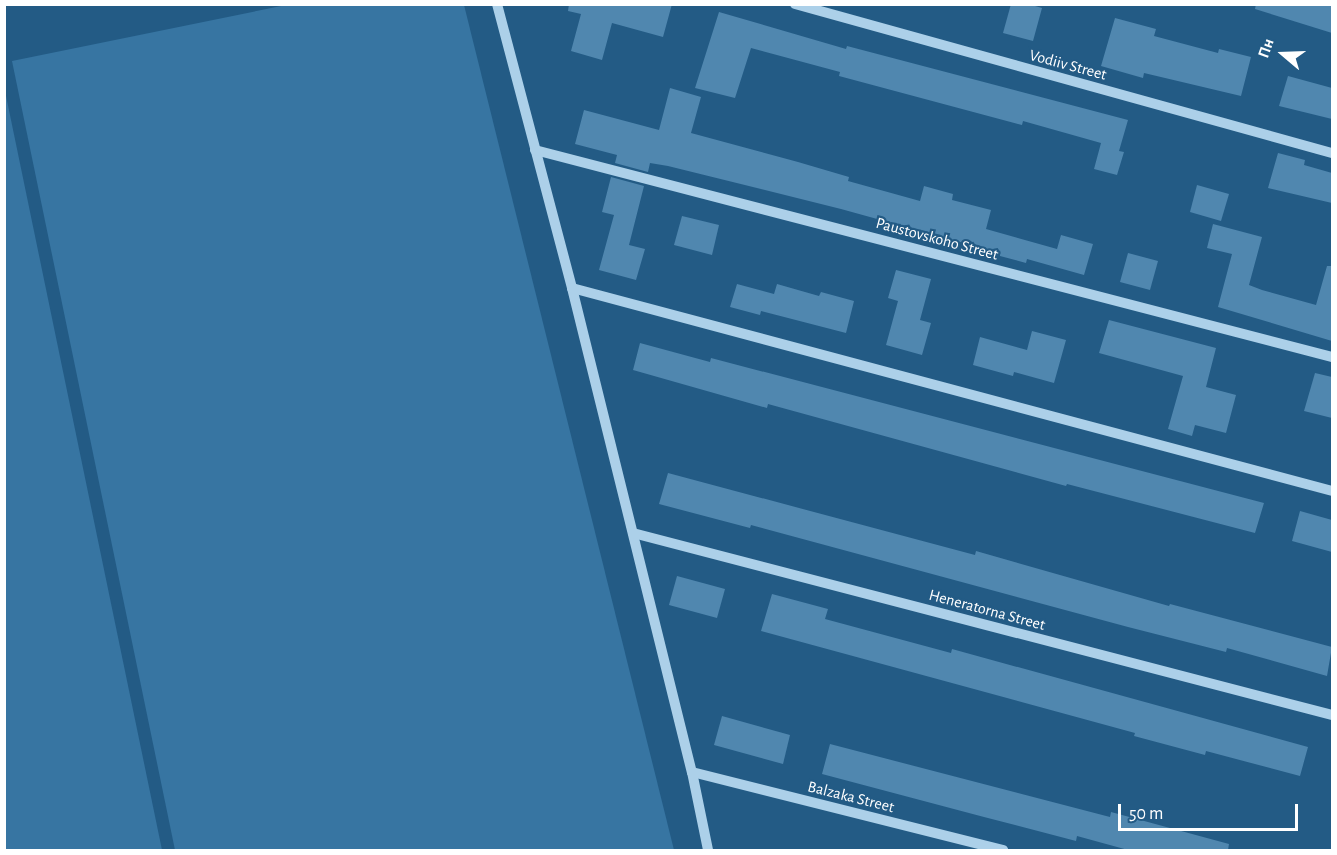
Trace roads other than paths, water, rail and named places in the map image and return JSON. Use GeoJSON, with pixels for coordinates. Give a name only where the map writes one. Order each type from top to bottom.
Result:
{"type":"FeatureCollection","features":[{"type":"Feature","properties":{"kind":"street"},"geometry":{"type":"LineString","coordinates":[[497,4],[572,288],[692,772],[708,850]]}},
{"type":"Feature","properties":{"kind":"street","name":"Vodiiv Street"},"geometry":{"type":"LineString","coordinates":[[795,4],[1332,153]]}},
{"type":"Feature","properties":{"kind":"street","name":"Paustovskoho Street"},"geometry":{"type":"LineString","coordinates":[[535,150],[1332,357]]}},
{"type":"Feature","properties":{"kind":"street"},"geometry":{"type":"LineString","coordinates":[[572,288],[1332,491]]}},
{"type":"Feature","properties":{"kind":"street","name":"Heneratorna Street"},"geometry":{"type":"LineString","coordinates":[[633,533],[1332,715]]}},
{"type":"Feature","properties":{"kind":"street","name":"Balzaka Street"},"geometry":{"type":"LineString","coordinates":[[692,772],[1003,850]]}}]}
